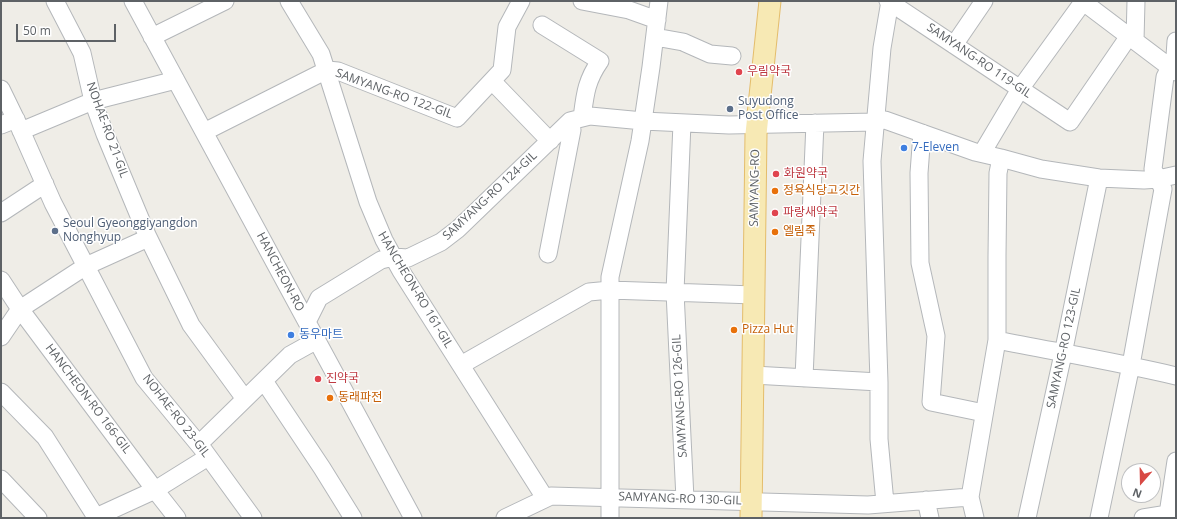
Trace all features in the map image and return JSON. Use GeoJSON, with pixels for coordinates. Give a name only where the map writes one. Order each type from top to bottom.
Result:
{"type":"FeatureCollection","features":[{"type":"Feature","properties":{"kind":"main road","name":"SAMYANG-RO"},"geometry":{"type":"LineString","coordinates":[[751,510],[757,124],[770,1]]}},
{"type":"Feature","properties":{"kind":"street","name":"NOHAE-RO 21-GIL"},"geometry":{"type":"LineString","coordinates":[[55,1],[82,53],[93,101],[148,238],[191,324],[245,399]]}},
{"type":"Feature","properties":{"kind":"street","name":"HANCHEON-RO"},"geometry":{"type":"LineString","coordinates":[[133,1],[414,518]]}},
{"type":"Feature","properties":{"kind":"street"},"geometry":{"type":"LineString","coordinates":[[152,36],[225,1]]}},
{"type":"Feature","properties":{"kind":"street","name":"HANCHEON-RO 161-GIL"},"geometry":{"type":"LineString","coordinates":[[289,1],[321,54],[368,202],[384,240],[393,257],[461,365],[538,506]]}},
{"type":"Feature","properties":{"kind":"street","name":"SAMYANG-RO 122-GIL"},"geometry":{"type":"LineString","coordinates":[[327,70],[338,71],[457,118],[502,70],[507,27],[521,1]]}},
{"type":"Feature","properties":{"kind":"street"},"geometry":{"type":"LineString","coordinates":[[582,1],[628,10],[657,20]]}},
{"type":"Feature","properties":{"kind":"street"},"geometry":{"type":"LineString","coordinates":[[610,497],[610,277],[640,141],[659,1]]}},
{"type":"Feature","properties":{"kind":"street"},"geometry":{"type":"LineString","coordinates":[[885,503],[878,439],[879,382],[872,161],[882,48],[890,1]]}},
{"type":"Feature","properties":{"kind":"street","name":"SAMYANG-RO 119-GIL"},"geometry":{"type":"LineString","coordinates":[[890,1],[910,7],[954,45],[1070,122],[1132,38]]}},
{"type":"Feature","properties":{"kind":"street"},"geometry":{"type":"LineString","coordinates":[[954,45],[984,1]]}},
{"type":"Feature","properties":{"kind":"street"},"geometry":{"type":"LineString","coordinates":[[1132,38],[1136,1]]}},
{"type":"Feature","properties":{"kind":"street"},"geometry":{"type":"LineString","coordinates":[[982,154],[1020,89],[1082,2],[1173,70]]}},
{"type":"Feature","properties":{"kind":"street"},"geometry":{"type":"LineString","coordinates":[[542,25],[600,61],[593,70],[572,130],[548,254]]}},
{"type":"Feature","properties":{"kind":"street"},"geometry":{"type":"LineString","coordinates":[[655,37],[683,42],[710,54],[732,56]]}},
{"type":"Feature","properties":{"kind":"street"},"geometry":{"type":"LineString","coordinates":[[1098,518],[1131,365],[1163,189],[1153,169],[1165,77],[1173,70],[1176,40]]}},
{"type":"Feature","properties":{"kind":"street"},"geometry":{"type":"LineString","coordinates":[[204,132],[327,70]]}},
{"type":"Feature","properties":{"kind":"street"},"geometry":{"type":"LineString","coordinates":[[13,125],[93,101],[176,80]]}},
{"type":"Feature","properties":{"kind":"street"},"geometry":{"type":"LineString","coordinates":[[492,81],[550,141]]}},
{"type":"Feature","properties":{"kind":"street","name":"NOHAE-RO 23-GIL"},"geometry":{"type":"LineString","coordinates":[[1,89],[13,125],[45,184],[53,203],[144,378],[204,450],[253,518]]}},
{"type":"Feature","properties":{"kind":"street"},"geometry":{"type":"LineString","coordinates":[[576,120],[590,116],[643,121],[729,125],[875,122],[885,120],[982,154],[1041,169],[1099,178],[1144,180],[1176,179]]}},
{"type":"Feature","properties":{"kind":"street","name":"SAMYANG-RO 124-GIL"},"geometry":{"type":"LineString","coordinates":[[307,322],[319,298],[381,260],[393,257],[408,258],[447,238],[550,141],[576,120]]}},
{"type":"Feature","properties":{"kind":"street"},"geometry":{"type":"LineString","coordinates":[[675,292],[682,123]]}},
{"type":"Feature","properties":{"kind":"street"},"geometry":{"type":"LineString","coordinates":[[804,378],[815,123]]}},
{"type":"Feature","properties":{"kind":"street"},"geometry":{"type":"LineString","coordinates":[[922,133],[919,173],[920,263],[936,336],[931,402],[984,413]]}},
{"type":"Feature","properties":{"kind":"street"},"geometry":{"type":"LineString","coordinates":[[975,518],[970,496],[997,340],[998,173],[1001,158]]}},
{"type":"Feature","properties":{"kind":"street"},"geometry":{"type":"LineString","coordinates":[[1158,179],[1176,175]]}},
{"type":"Feature","properties":{"kind":"street","name":"SAMYANG-RO 123-GIL"},"geometry":{"type":"LineString","coordinates":[[1027,518],[1063,354],[1099,178]]}},
{"type":"Feature","properties":{"kind":"street"},"geometry":{"type":"LineString","coordinates":[[1,213],[45,184]]}},
{"type":"Feature","properties":{"kind":"street"},"geometry":{"type":"LineString","coordinates":[[1,337],[20,308],[86,266],[148,238]]}},
{"type":"Feature","properties":{"kind":"street","name":"HANCHEON-RO 166-GIL"},"geometry":{"type":"LineString","coordinates":[[1,280],[20,308],[155,490],[178,518]]}},
{"type":"Feature","properties":{"kind":"street"},"geometry":{"type":"LineString","coordinates":[[461,365],[589,292],[610,290],[754,295]]}},
{"type":"Feature","properties":{"kind":"street","name":"SAMYANG-RO 126-GIL"},"geometry":{"type":"LineString","coordinates":[[675,292],[685,499]]}},
{"type":"Feature","properties":{"kind":"street"},"geometry":{"type":"LineString","coordinates":[[1,392],[45,437],[95,518],[155,490],[204,450],[245,399],[290,355],[317,340]]}},
{"type":"Feature","properties":{"kind":"street"},"geometry":{"type":"LineString","coordinates":[[997,340],[1063,354],[1131,365],[1176,376]]}},
{"type":"Feature","properties":{"kind":"street"},"geometry":{"type":"LineString","coordinates":[[753,375],[879,382]]}},
{"type":"Feature","properties":{"kind":"street"},"geometry":{"type":"LineString","coordinates":[[264,381],[322,468],[353,518]]}},
{"type":"Feature","properties":{"kind":"street"},"geometry":{"type":"LineString","coordinates":[[1143,518],[1168,514],[1176,461]]}},
{"type":"Feature","properties":{"kind":"street"},"geometry":{"type":"LineString","coordinates":[[1,479],[38,518]]}},
{"type":"Feature","properties":{"kind":"street","name":"SAMYANG-RO 130-GIL"},"geometry":{"type":"LineString","coordinates":[[505,518],[538,506],[551,496],[685,499],[751,510],[869,511],[885,503],[970,496]]}},
{"type":"Feature","properties":{"kind":"street","name":"SAMYANG-RO 130-GIL"},"geometry":{"type":"LineString","coordinates":[[610,497],[610,518]]}},
{"type":"Feature","properties":{"kind":"street"},"geometry":{"type":"LineString","coordinates":[[926,500],[930,518]]}},
{"type":"Feature","properties":{"kind":"place","name":"우림약국"},"geometry":{"type":"Point","coordinates":[739,72]}},
{"type":"Feature","properties":{"kind":"place","name":"Suyudong Post Office"},"geometry":{"type":"Point","coordinates":[730,109]}},
{"type":"Feature","properties":{"kind":"place","name":"7-Eleven"},"geometry":{"type":"Point","coordinates":[904,148]}},
{"type":"Feature","properties":{"kind":"place","name":"화원약국"},"geometry":{"type":"Point","coordinates":[776,174]}},
{"type":"Feature","properties":{"kind":"place","name":"정육식당고깃간"},"geometry":{"type":"Point","coordinates":[775,191]}},
{"type":"Feature","properties":{"kind":"place","name":"파랑새약국"},"geometry":{"type":"Point","coordinates":[775,213]}},
{"type":"Feature","properties":{"kind":"place","name":"Seoul Gyeonggiyangdon Nonghyup"},"geometry":{"type":"Point","coordinates":[55,231]}},
{"type":"Feature","properties":{"kind":"place","name":"엘림죽"},"geometry":{"type":"Point","coordinates":[775,232]}},
{"type":"Feature","properties":{"kind":"place","name":"Pizza Hut"},"geometry":{"type":"Point","coordinates":[734,330]}},
{"type":"Feature","properties":{"kind":"place","name":"동우마트"},"geometry":{"type":"Point","coordinates":[291,335]}},
{"type":"Feature","properties":{"kind":"place","name":"진약국"},"geometry":{"type":"Point","coordinates":[318,379]}},
{"type":"Feature","properties":{"kind":"place","name":"동래파전"},"geometry":{"type":"Point","coordinates":[330,398]}}]}
